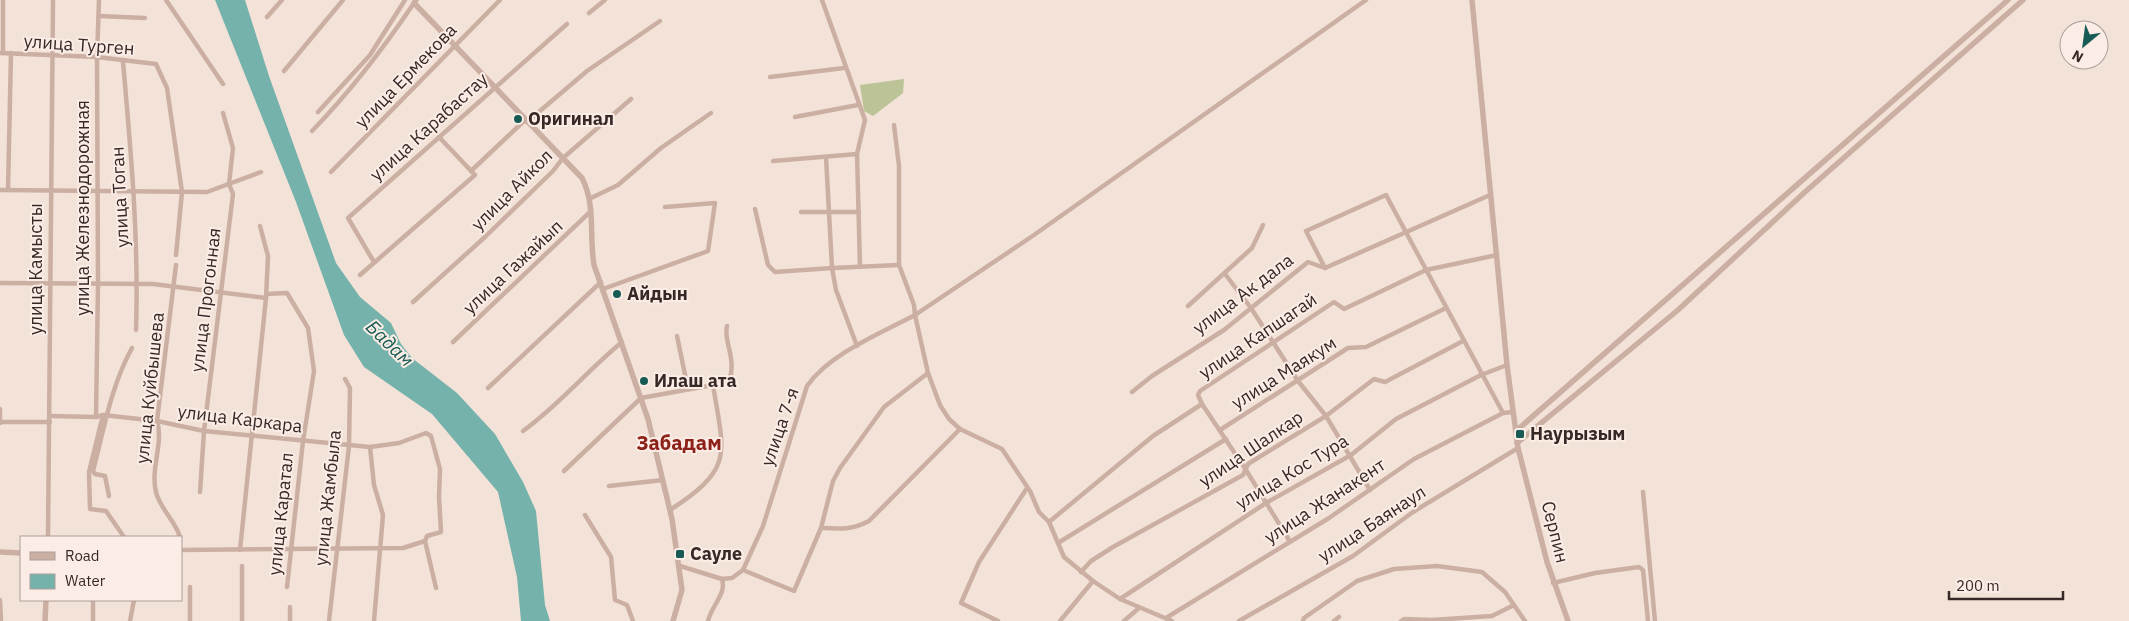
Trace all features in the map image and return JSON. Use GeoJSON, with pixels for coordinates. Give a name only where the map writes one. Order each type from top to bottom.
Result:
{"type":"FeatureCollection","features":[{"type":"Feature","properties":{"kind":"street"},"geometry":{"type":"LineString","coordinates":[[1,52],[3,0]]}},
{"type":"Feature","properties":{"kind":"street","name":"улица Камысты"},"geometry":{"type":"LineString","coordinates":[[48,536],[52,284],[53,0]]}},
{"type":"Feature","properties":{"kind":"street","name":"улица Железнодорожная"},"geometry":{"type":"LineString","coordinates":[[96,417],[98,284],[97,58],[99,0]]}},
{"type":"Feature","properties":{"kind":"street"},"geometry":{"type":"LineString","coordinates":[[166,0],[223,84]]}},
{"type":"Feature","properties":{"kind":"street"},"geometry":{"type":"LineString","coordinates":[[267,17],[282,0]]}},
{"type":"Feature","properties":{"kind":"street"},"geometry":{"type":"LineString","coordinates":[[284,71],[343,0]]}},
{"type":"Feature","properties":{"kind":"street"},"geometry":{"type":"LineString","coordinates":[[318,112],[370,55],[405,0]]}},
{"type":"Feature","properties":{"kind":"street","name":"улица Ермекова"},"geometry":{"type":"LineString","coordinates":[[332,172],[500,0]]}},
{"type":"Feature","properties":{"kind":"street"},"geometry":{"type":"LineString","coordinates":[[589,13],[605,0]]}},
{"type":"Feature","properties":{"kind":"street"},"geometry":{"type":"LineString","coordinates":[[822,0],[844,68],[865,120],[857,154],[860,267]]}},
{"type":"Feature","properties":{"kind":"street","name":"улица 7-я"},"geometry":{"type":"LineString","coordinates":[[743,570],[762,526],[807,386],[815,374],[856,346],[915,315],[1034,235],[1366,0]]}},
{"type":"Feature","properties":{"kind":"street","name":"Серпин"},"geometry":{"type":"LineString","coordinates":[[1472,0],[1507,365],[1517,446],[1553,583],[1568,621]]}},
{"type":"Feature","properties":{"kind":"street"},"geometry":{"type":"LineString","coordinates":[[1516,431],[2008,0]]}},
{"type":"Feature","properties":{"kind":"street"},"geometry":{"type":"LineString","coordinates":[[1517,446],[1678,310],[1805,192],[2023,0]]}},
{"type":"Feature","properties":{"kind":"street"},"geometry":{"type":"LineString","coordinates":[[312,131],[344,98],[378,56],[415,1],[526,121],[582,178],[589,199],[591,246],[600,282],[641,398],[670,510],[680,566],[681,595],[673,621]]}},
{"type":"Feature","properties":{"kind":"street"},"geometry":{"type":"LineString","coordinates":[[99,16],[145,18]]}},
{"type":"Feature","properties":{"kind":"street"},"geometry":{"type":"LineString","coordinates":[[471,171],[526,121],[587,71],[660,22]]}},
{"type":"Feature","properties":{"kind":"street","name":"улица Карабастау"},"geometry":{"type":"LineString","coordinates":[[374,262],[348,218],[567,24]]}},
{"type":"Feature","properties":{"kind":"street","name":"улица Турген"},"geometry":{"type":"LineString","coordinates":[[1,52],[52,54],[156,64],[167,88],[182,192]]}},
{"type":"Feature","properties":{"kind":"street"},"geometry":{"type":"LineString","coordinates":[[8,190],[10,53]]}},
{"type":"Feature","properties":{"kind":"street","name":"улица Тоган"},"geometry":{"type":"LineString","coordinates":[[123,62],[135,191],[138,284],[136,330]]}},
{"type":"Feature","properties":{"kind":"street"},"geometry":{"type":"LineString","coordinates":[[770,77],[844,68]]}},
{"type":"Feature","properties":{"kind":"street","name":"улица Айкол"},"geometry":{"type":"LineString","coordinates":[[413,302],[485,237],[563,158],[632,99]]}},
{"type":"Feature","properties":{"kind":"street"},"geometry":{"type":"LineString","coordinates":[[795,117],[858,105]]}},
{"type":"Feature","properties":{"kind":"street","name":"улица Прогонная"},"geometry":{"type":"LineString","coordinates":[[200,492],[204,431],[232,194],[229,184],[233,148],[223,113]]}},
{"type":"Feature","properties":{"kind":"street"},"geometry":{"type":"LineString","coordinates":[[589,199],[618,185],[661,148],[711,113]]}},
{"type":"Feature","properties":{"kind":"street"},"geometry":{"type":"LineString","coordinates":[[894,125],[899,166],[899,265],[914,305],[928,373],[940,405],[949,419],[960,429],[1002,449],[1027,488],[1039,512],[1048,522],[1064,557],[1081,572],[1120,599],[1172,621]]}},
{"type":"Feature","properties":{"kind":"street"},"geometry":{"type":"LineString","coordinates":[[360,275],[475,175],[440,137]]}},
{"type":"Feature","properties":{"kind":"street"},"geometry":{"type":"LineString","coordinates":[[773,161],[857,154]]}},
{"type":"Feature","properties":{"kind":"street"},"geometry":{"type":"LineString","coordinates":[[826,157],[832,268],[836,290],[856,346]]}},
{"type":"Feature","properties":{"kind":"street"},"geometry":{"type":"LineString","coordinates":[[0,190],[207,192],[262,172]]}},
{"type":"Feature","properties":{"kind":"street"},"geometry":{"type":"LineString","coordinates":[[176,255],[182,192]]}},
{"type":"Feature","properties":{"kind":"street"},"geometry":{"type":"LineString","coordinates":[[1325,268],[1306,231],[1383,194],[1387,197],[1502,414]]}},
{"type":"Feature","properties":{"kind":"street","name":"улица Ак дала"},"geometry":{"type":"LineString","coordinates":[[1132,392],[1152,376],[1224,330],[1308,262],[1325,268],[1490,195]]}},
{"type":"Feature","properties":{"kind":"street"},"geometry":{"type":"LineString","coordinates":[[603,289],[708,251],[715,203],[665,207]]}},
{"type":"Feature","properties":{"kind":"street"},"geometry":{"type":"LineString","coordinates":[[755,209],[768,265],[775,272],[899,265]]}},
{"type":"Feature","properties":{"kind":"street","name":"улица Гажайып"},"geometry":{"type":"LineString","coordinates":[[453,342],[591,211]]}},
{"type":"Feature","properties":{"kind":"street"},"geometry":{"type":"LineString","coordinates":[[801,212],[859,212]]}},
{"type":"Feature","properties":{"kind":"street"},"geometry":{"type":"LineString","coordinates":[[1188,306],[1252,248],[1263,225]]}},
{"type":"Feature","properties":{"kind":"street"},"geometry":{"type":"LineString","coordinates":[[240,550],[266,296],[268,256],[260,226]]}},
{"type":"Feature","properties":{"kind":"street","name":"улица Капшагай"},"geometry":{"type":"LineString","coordinates":[[1048,522],[1153,436],[1202,404],[1198,395],[1200,391],[1272,341],[1334,302],[1344,309],[1426,270],[1497,255]]}},
{"type":"Feature","properties":{"kind":"street","name":"улица Куйбышева"},"geometry":{"type":"LineString","coordinates":[[176,265],[157,421],[160,429],[155,456],[156,491],[179,536]]}},
{"type":"Feature","properties":{"kind":"street"},"geometry":{"type":"LineString","coordinates":[[1225,274],[1252,308],[1298,381],[1326,416],[1351,455],[1370,490]]}},
{"type":"Feature","properties":{"kind":"street"},"geometry":{"type":"LineString","coordinates":[[488,388],[600,282]]}},
{"type":"Feature","properties":{"kind":"street"},"geometry":{"type":"LineString","coordinates":[[0,283],[138,284],[266,296]]}},
{"type":"Feature","properties":{"kind":"street","name":"улица Каратал"},"geometry":{"type":"LineString","coordinates":[[266,296],[287,293],[308,328],[314,371],[302,440],[290,549],[288,587]]}},
{"type":"Feature","properties":{"kind":"street","name":"улица Маякум"},"geometry":{"type":"LineString","coordinates":[[1220,430],[1348,348],[1366,347],[1446,308]]}},
{"type":"Feature","properties":{"kind":"street"},"geometry":{"type":"LineString","coordinates":[[564,471],[641,398],[713,385],[730,378],[733,369],[732,352],[726,334],[727,326]]}},
{"type":"Feature","properties":{"kind":"street"},"geometry":{"type":"LineString","coordinates":[[678,336],[688,389]]}},
{"type":"Feature","properties":{"kind":"street","name":"улица Шалкар"},"geometry":{"type":"LineString","coordinates":[[1081,572],[1091,561],[1113,547],[1243,475],[1248,464],[1326,416],[1374,379],[1384,382],[1463,341]]}},
{"type":"Feature","properties":{"kind":"street"},"geometry":{"type":"LineString","coordinates":[[523,431],[539,420],[622,342]]}},
{"type":"Feature","properties":{"kind":"street"},"geometry":{"type":"LineString","coordinates":[[123,536],[106,510],[98,512],[90,509],[89,472],[105,415],[122,365],[132,348]]}},
{"type":"Feature","properties":{"kind":"street","name":"улица Кос Тура"},"geometry":{"type":"LineString","coordinates":[[1120,599],[1266,503],[1351,455],[1396,419],[1481,375],[1507,365]]}},
{"type":"Feature","properties":{"kind":"street"},"geometry":{"type":"LineString","coordinates":[[680,566],[723,581],[732,578],[743,570],[794,591],[821,528],[833,481],[840,468],[884,407],[928,373]]}},
{"type":"Feature","properties":{"kind":"street","name":"улица Жамбыла"},"geometry":{"type":"LineString","coordinates":[[329,621],[350,446],[350,388],[346,379]]}},
{"type":"Feature","properties":{"kind":"street"},"geometry":{"type":"LineString","coordinates":[[670,510],[710,480],[716,470],[722,440],[713,385]]}},
{"type":"Feature","properties":{"kind":"street"},"geometry":{"type":"LineString","coordinates":[[1202,404],[1290,540]]}},
{"type":"Feature","properties":{"kind":"street"},"geometry":{"type":"LineString","coordinates":[[0,409],[0,424],[50,422]]}},
{"type":"Feature","properties":{"kind":"street","name":"улица Жанакент"},"geometry":{"type":"LineString","coordinates":[[1166,618],[1290,540],[1329,518],[1414,459],[1502,414],[1512,412]]}},
{"type":"Feature","properties":{"kind":"street"},"geometry":{"type":"LineString","coordinates":[[105,415],[93,471],[95,474],[105,476],[109,496]]}},
{"type":"Feature","properties":{"kind":"street","name":"улица Каркара"},"geometry":{"type":"LineString","coordinates":[[50,416],[96,417],[105,415],[157,421],[204,431],[370,447],[399,443],[426,433],[431,436],[440,469],[440,532],[427,536],[425,541]]}},
{"type":"Feature","properties":{"kind":"street"},"geometry":{"type":"LineString","coordinates":[[821,528],[845,530],[869,521],[960,429]]}},
{"type":"Feature","properties":{"kind":"street"},"geometry":{"type":"LineString","coordinates":[[1058,543],[1226,439]]}},
{"type":"Feature","properties":{"kind":"street","name":"улица Баянаул"},"geometry":{"type":"LineString","coordinates":[[1239,621],[1353,556],[1413,512],[1517,446]]}},
{"type":"Feature","properties":{"kind":"street"},"geometry":{"type":"LineString","coordinates":[[370,447],[374,485],[384,515],[374,621]]}},
{"type":"Feature","properties":{"kind":"street"},"geometry":{"type":"LineString","coordinates":[[609,486],[663,480]]}},
{"type":"Feature","properties":{"kind":"street"},"geometry":{"type":"LineString","coordinates":[[998,621],[961,602],[979,562],[1027,488]]}},
{"type":"Feature","properties":{"kind":"street"},"geometry":{"type":"LineString","coordinates":[[1643,492],[1655,621]]}},
{"type":"Feature","properties":{"kind":"street"},"geometry":{"type":"LineString","coordinates":[[585,515],[610,557],[615,600],[627,605],[633,621]]}},
{"type":"Feature","properties":{"kind":"street"},"geometry":{"type":"LineString","coordinates":[[182,550],[338,547],[403,548],[425,541],[436,588]]}},
{"type":"Feature","properties":{"kind":"street"},"geometry":{"type":"LineString","coordinates":[[0,552],[20,553]]}},
{"type":"Feature","properties":{"kind":"street"},"geometry":{"type":"LineString","coordinates":[[242,566],[242,621]]}},
{"type":"Feature","properties":{"kind":"street"},"geometry":{"type":"LineString","coordinates":[[1303,621],[1304,618],[1337,593],[1357,581],[1402,568],[1437,566],[1482,572],[1505,592],[1525,621]]}},
{"type":"Feature","properties":{"kind":"street"},"geometry":{"type":"LineString","coordinates":[[1553,583],[1595,573],[1639,567],[1643,570],[1648,621]]}},
{"type":"Feature","properties":{"kind":"street"},"geometry":{"type":"LineString","coordinates":[[708,621],[723,581]]}},
{"type":"Feature","properties":{"kind":"street"},"geometry":{"type":"LineString","coordinates":[[1060,621],[1093,581]]}},
{"type":"Feature","properties":{"kind":"street"},"geometry":{"type":"LineString","coordinates":[[190,587],[190,621]]}},
{"type":"Feature","properties":{"kind":"street"},"geometry":{"type":"LineString","coordinates":[[0,600],[1,621]]}},
{"type":"Feature","properties":{"kind":"street"},"geometry":{"type":"LineString","coordinates":[[45,621],[46,601]]}},
{"type":"Feature","properties":{"kind":"street"},"geometry":{"type":"LineString","coordinates":[[93,601],[93,621]]}},
{"type":"Feature","properties":{"kind":"street"},"geometry":{"type":"LineString","coordinates":[[130,621],[134,601]]}},
{"type":"Feature","properties":{"kind":"street"},"geometry":{"type":"LineString","coordinates":[[1401,621],[1404,619],[1432,620],[1492,616],[1514,605]]}},
{"type":"Feature","properties":{"kind":"street"},"geometry":{"type":"LineString","coordinates":[[290,607],[290,621]]}},
{"type":"Feature","properties":{"kind":"street"},"geometry":{"type":"LineString","coordinates":[[1124,621],[1139,608]]}},
{"type":"Feature","properties":{"kind":"street"},"geometry":{"type":"LineString","coordinates":[[1334,621],[1339,617]]}},
{"type":"Feature","properties":{"kind":"green space"},"geometry":{"type":"Polygon","coordinates":[[[904,79],[903,93],[873,116],[864,111],[860,85],[904,79]]]}},
{"type":"Feature","properties":{"kind":"water","name":"Бадам"},"geometry":{"type":"Polygon","coordinates":[[[215,0],[245,0],[269,76],[336,263],[360,297],[391,323],[401,344],[412,358],[457,393],[495,434],[523,482],[536,511],[545,605],[550,621],[521,621],[517,577],[498,492],[432,414],[364,367],[344,335],[296,202],[215,0]]]}},
{"type":"Feature","properties":{"kind":"place","name":"Оригинал"},"geometry":{"type":"Point","coordinates":[518,119]}},
{"type":"Feature","properties":{"kind":"place","name":"Айдын"},"geometry":{"type":"Point","coordinates":[617,294]}},
{"type":"Feature","properties":{"kind":"place","name":"Илаш ата"},"geometry":{"type":"Point","coordinates":[644,381]}},
{"type":"Feature","properties":{"kind":"place","name":"Наурызым"},"geometry":{"type":"Point","coordinates":[1520,434]}},
{"type":"Feature","properties":{"kind":"place","name":"Сауле"},"geometry":{"type":"Point","coordinates":[680,554]}},
{"type":"Feature","properties":{"kind":"district","name":"Забадам"},"geometry":{"type":"Point","coordinates":[679,443]}}]}
